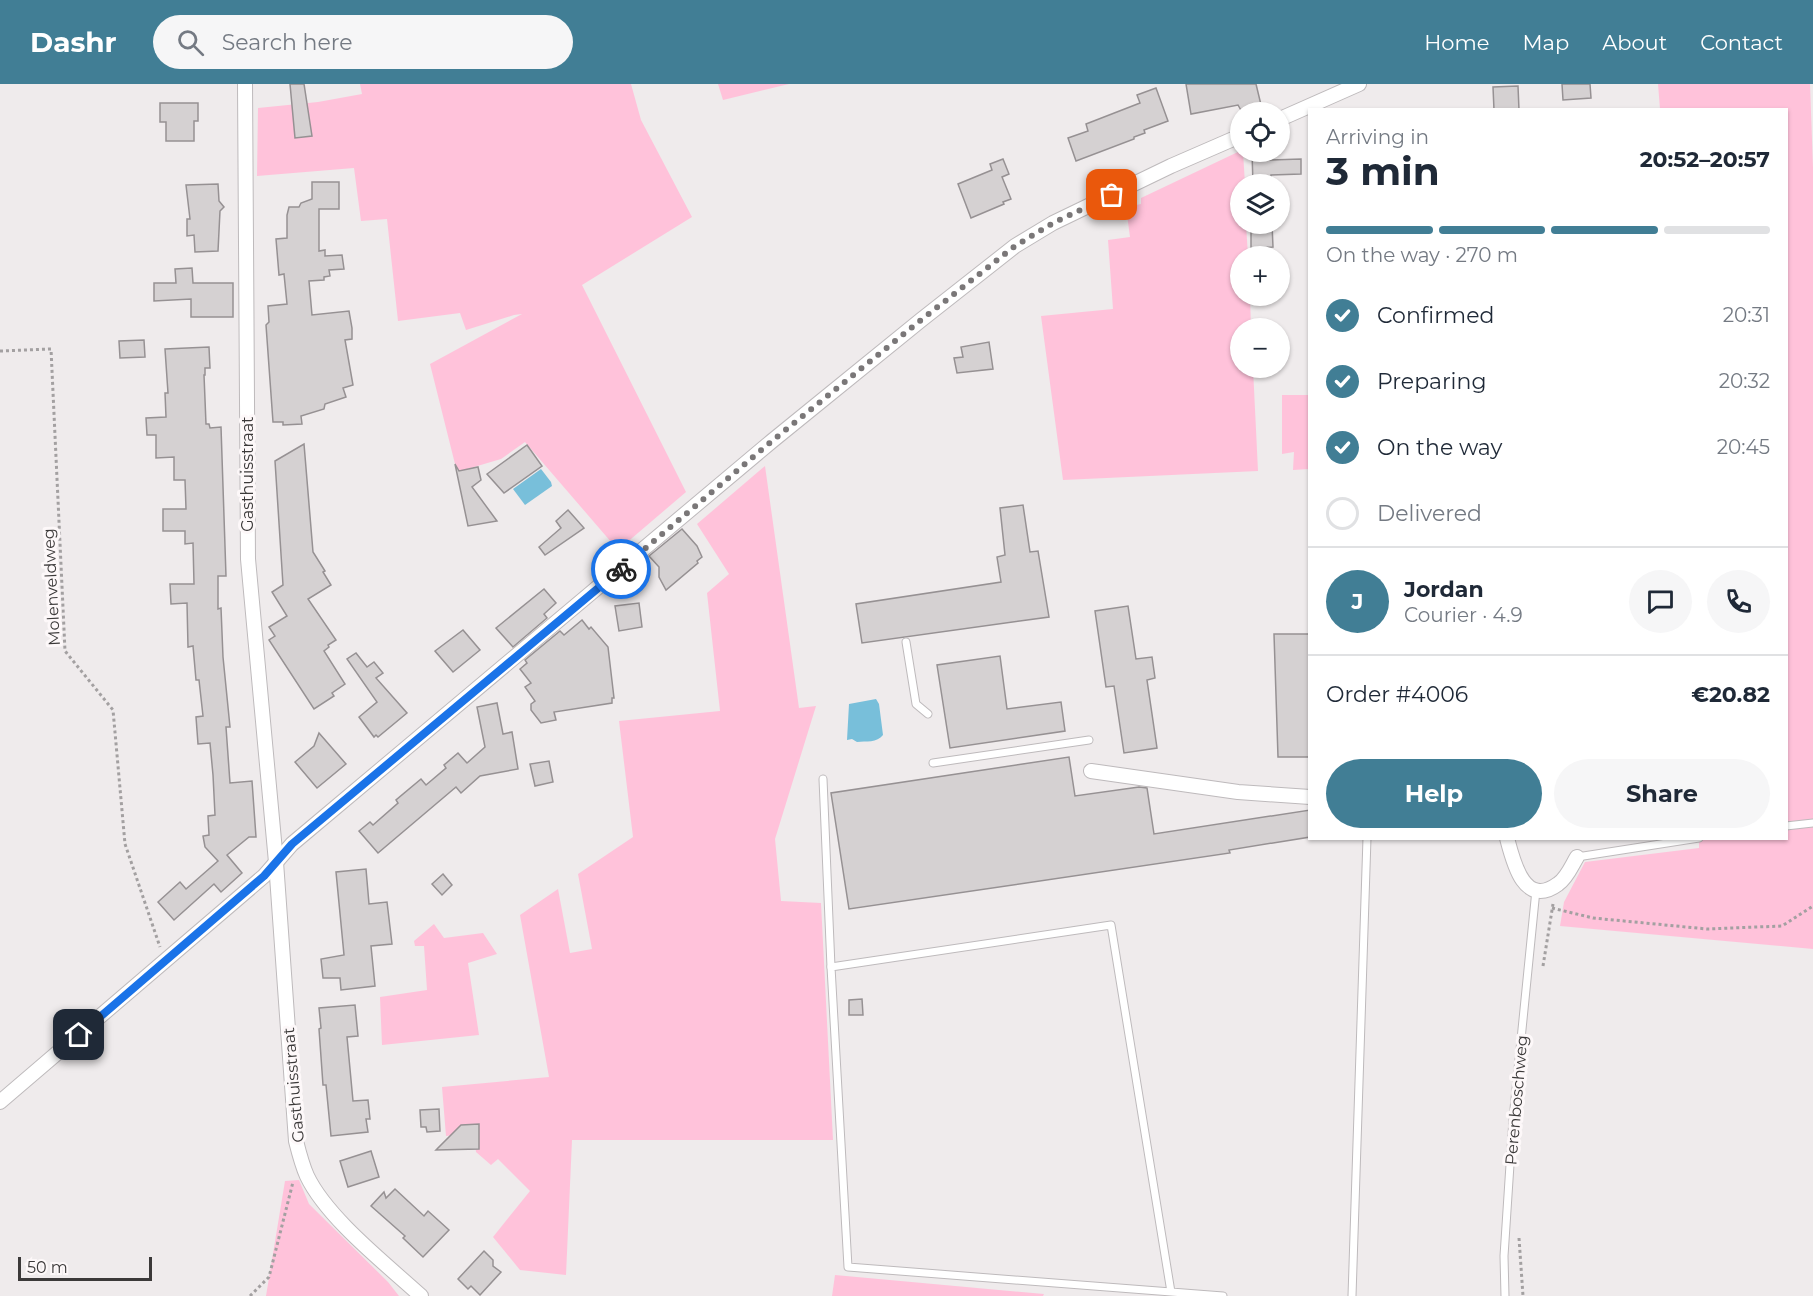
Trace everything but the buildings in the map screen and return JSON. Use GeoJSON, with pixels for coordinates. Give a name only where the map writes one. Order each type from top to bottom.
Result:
{"type":"FeatureCollection","features":[{"type":"Feature","properties":{"kind":"street","name":"Gasthuisstraat"},"geometry":{"type":"LineString","coordinates":[[245,84],[248,559],[276,862],[296,1141],[307,1176],[321,1199],[345,1226],[421,1296]]}},
{"type":"Feature","properties":{"kind":"street"},"geometry":{"type":"LineString","coordinates":[[1290,115],[1359,84]]}},
{"type":"Feature","properties":{"kind":"street"},"geometry":{"type":"LineString","coordinates":[[0,1102],[264,876],[292,844],[772,441],[1015,246],[1053,223],[1230,140]]}},
{"type":"Feature","properties":{"kind":"street"},"geometry":{"type":"LineString","coordinates":[[1091,771],[1238,792],[1308,797]]}},
{"type":"Feature","properties":{"kind":"street"},"geometry":{"type":"LineString","coordinates":[[1508,840],[1522,881],[1536,890],[1546,890],[1558,884],[1577,857]]}},
{"type":"Feature","properties":{"kind":"lane"},"geometry":{"type":"LineString","coordinates":[[906,642],[916,704],[928,714]]}},
{"type":"Feature","properties":{"kind":"lane"},"geometry":{"type":"LineString","coordinates":[[933,763],[1089,741]]}},
{"type":"Feature","properties":{"kind":"lane"},"geometry":{"type":"LineString","coordinates":[[823,779],[848,1267],[1223,1296]]}},
{"type":"Feature","properties":{"kind":"lane"},"geometry":{"type":"LineString","coordinates":[[1788,826],[1813,823]]}},
{"type":"Feature","properties":{"kind":"lane"},"geometry":{"type":"LineString","coordinates":[[1352,1296],[1367,840]]}},
{"type":"Feature","properties":{"kind":"lane"},"geometry":{"type":"LineString","coordinates":[[1577,857],[1687,840]]}},
{"type":"Feature","properties":{"kind":"lane"},"geometry":{"type":"LineString","coordinates":[[1505,1296],[1504,1256],[1513,1119],[1536,890]]}},
{"type":"Feature","properties":{"kind":"lane"},"geometry":{"type":"LineString","coordinates":[[831,967],[1111,924],[1171,1292]]}},
{"type":"Feature","properties":{"kind":"path","name":"Molenveldweg"},"geometry":{"type":"LineString","coordinates":[[0,351],[51,349],[65,651],[113,710],[125,844],[164,961]]}},
{"type":"Feature","properties":{"kind":"path"},"geometry":{"type":"LineString","coordinates":[[1542,972],[1552,908],[1593,918],[1707,928],[1782,926],[1813,906]]}},
{"type":"Feature","properties":{"kind":"path"},"geometry":{"type":"LineString","coordinates":[[250,1296],[269,1276],[300,1156]]}},
{"type":"Feature","properties":{"kind":"path"},"geometry":{"type":"LineString","coordinates":[[1519,1229],[1523,1296]]}},
{"type":"Feature","properties":{"kind":"shaded area"},"geometry":{"type":"Polygon","coordinates":[[[360,84],[631,84],[641,120],[692,217],[582,285],[686,492],[618,550],[525,442],[501,459],[457,472],[430,364],[522,314],[466,330],[460,313],[398,321],[387,219],[361,221],[354,168],[257,176],[258,108],[318,102],[362,94],[360,84]]]}},
{"type":"Feature","properties":{"kind":"shaded area"},"geometry":{"type":"Polygon","coordinates":[[[718,84],[789,84],[723,100],[718,84]]]}},
{"type":"Feature","properties":{"kind":"shaded area"},"geometry":{"type":"Polygon","coordinates":[[[1658,84],[1810,84],[1813,168],[1813,949],[1560,926],[1564,902],[1585,862],[1699,848],[1699,840],[1788,840],[1788,108],[1660,108],[1658,84]]]}},
{"type":"Feature","properties":{"kind":"shaded area"},"geometry":{"type":"Polygon","coordinates":[[[1230,156],[1230,162],[1244,162],[1244,174],[1230,174],[1230,234],[1247,234],[1247,246],[1230,246],[1230,306],[1250,306],[1251,318],[1230,318],[1230,378],[1253,378],[1258,471],[1063,480],[1041,316],[1113,309],[1108,240],[1130,237],[1126,207],[1141,204],[1141,198],[1230,156]]]}},
{"type":"Feature","properties":{"kind":"shaded area"},"geometry":{"type":"Polygon","coordinates":[[[1282,395],[1308,395],[1308,469],[1293,470],[1294,452],[1282,454],[1282,395]]]}},
{"type":"Feature","properties":{"kind":"shaded area"},"geometry":{"type":"Polygon","coordinates":[[[765,466],[799,708],[816,706],[775,839],[781,901],[821,903],[833,1140],[572,1140],[566,1275],[520,1270],[493,1237],[530,1191],[498,1159],[491,1165],[476,1152],[474,1133],[446,1136],[442,1087],[549,1077],[520,915],[558,889],[570,953],[592,949],[578,874],[633,837],[619,721],[720,711],[707,593],[729,574],[697,524],[765,466]]]}},
{"type":"Feature","properties":{"kind":"shaded area"},"geometry":{"type":"Polygon","coordinates":[[[434,924],[444,938],[483,933],[497,954],[468,963],[479,1035],[382,1045],[380,997],[427,990],[424,946],[415,946],[414,941],[434,924]]]}},
{"type":"Feature","properties":{"kind":"shaded area"},"geometry":{"type":"Polygon","coordinates":[[[299,1180],[309,1204],[388,1282],[399,1296],[266,1296],[285,1181],[299,1180]]]}},
{"type":"Feature","properties":{"kind":"shaded area"},"geometry":{"type":"Polygon","coordinates":[[[835,1275],[1044,1294],[1043,1296],[832,1296],[835,1275]]]}},
{"type":"Feature","properties":{"kind":"water"},"geometry":{"type":"Polygon","coordinates":[[[541,469],[552,486],[525,505],[513,489],[541,469]]]}},
{"type":"Feature","properties":{"kind":"water"},"geometry":{"type":"Polygon","coordinates":[[[876,699],[879,704],[883,735],[871,741],[847,740],[849,704],[876,699]]]}},
{"type":"Feature","properties":{"kind":"way so far"},"geometry":{"type":"LineString","coordinates":[[621,569],[772,441],[1015,246],[1053,223],[1112,195]]}},
{"type":"Feature","properties":{"kind":"route"},"geometry":{"type":"LineString","coordinates":[[79,1035],[264,876],[292,844],[621,569]]}}]}
